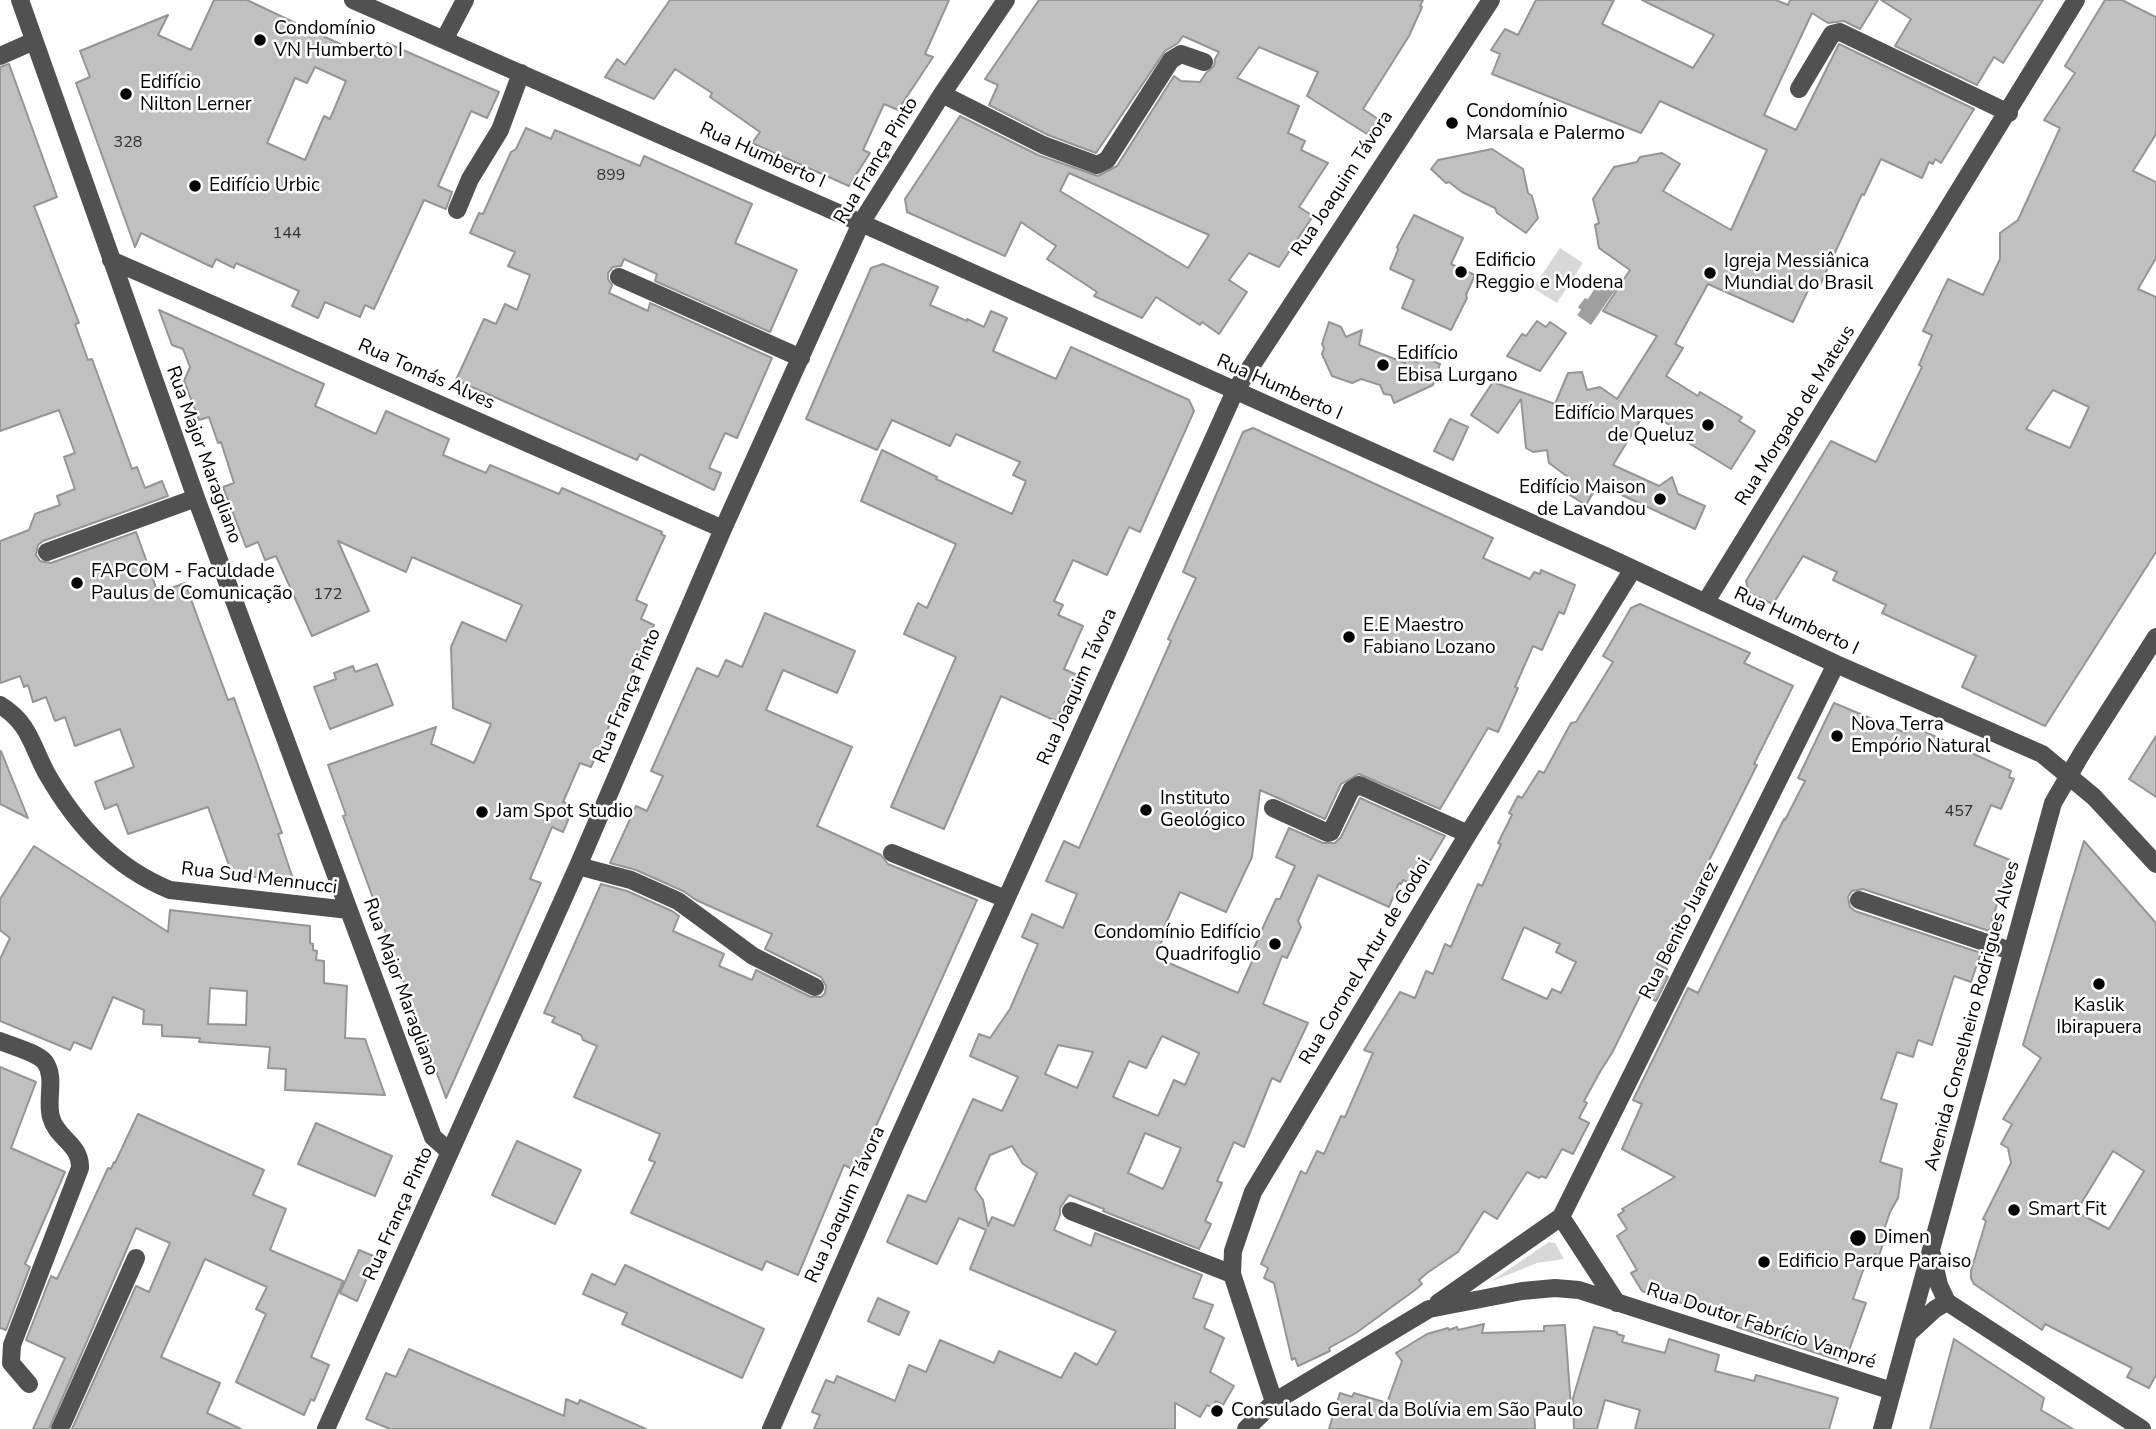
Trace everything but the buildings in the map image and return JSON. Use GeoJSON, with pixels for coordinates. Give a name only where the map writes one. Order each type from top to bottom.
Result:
{"type":"FeatureCollection","features":[{"type":"Feature","properties":{"kind":"street","name":"Rua Major Maragliano"},"geometry":{"type":"LineString","coordinates":[[20,0],[196,498],[433,1138],[450,1152]]}},
{"type":"Feature","properties":{"kind":"street","name":"Rua Humberto I"},"geometry":{"type":"LineString","coordinates":[[353,0],[861,223],[1633,569],[1836,664],[2042,754],[2094,797],[2156,864]]}},
{"type":"Feature","properties":{"kind":"street"},"geometry":{"type":"LineString","coordinates":[[444,40],[465,0]]}},
{"type":"Feature","properties":{"kind":"street","name":"Rua França Pinto"},"geometry":{"type":"LineString","coordinates":[[326,1429],[861,223],[942,94],[1006,0]]}},
{"type":"Feature","properties":{"kind":"street","name":"Rua Joaquim Távora"},"geometry":{"type":"LineString","coordinates":[[771,1429],[1235,391],[1491,0]]}},
{"type":"Feature","properties":{"kind":"street","name":"Rua Morgado de Mateus"},"geometry":{"type":"LineString","coordinates":[[1705,603],[2009,113],[2076,0]]}},
{"type":"Feature","properties":{"kind":"street"},"geometry":{"type":"LineString","coordinates":[[1799,89],[1832,34],[1840,32],[2009,113]]}},
{"type":"Feature","properties":{"kind":"street"},"geometry":{"type":"LineString","coordinates":[[0,56],[33,41]]}},
{"type":"Feature","properties":{"kind":"street"},"geometry":{"type":"LineString","coordinates":[[942,94],[1043,145],[1097,165],[1107,160],[1171,60],[1181,54],[1204,62]]}},
{"type":"Feature","properties":{"kind":"street"},"geometry":{"type":"LineString","coordinates":[[457,210],[470,179],[500,130],[521,73]]}},
{"type":"Feature","properties":{"kind":"street","name":"Rua Tomás Alves"},"geometry":{"type":"LineString","coordinates":[[111,260],[723,529]]}},
{"type":"Feature","properties":{"kind":"street"},"geometry":{"type":"LineString","coordinates":[[619,277],[801,358]]}},
{"type":"Feature","properties":{"kind":"street"},"geometry":{"type":"LineString","coordinates":[[47,551],[196,498]]}},
{"type":"Feature","properties":{"kind":"street","name":"Rua Coronel Artur de Godoi"},"geometry":{"type":"LineString","coordinates":[[1274,1402],[1232,1274],[1233,1251],[1242,1220],[1267,1166],[1468,834],[1633,569]]}},
{"type":"Feature","properties":{"kind":"street","name":"Avenida Conselheiro Rodrigues Alves"},"geometry":{"type":"LineString","coordinates":[[1882,1429],[2053,803],[2156,637]]}},
{"type":"Feature","properties":{"kind":"street","name":"Rua Benito Juarez"},"geometry":{"type":"LineString","coordinates":[[1561,1217],[1836,664]]}},
{"type":"Feature","properties":{"kind":"street","name":"Rua Sud Mennucci"},"geometry":{"type":"LineString","coordinates":[[0,705],[12,712],[28,731],[45,771],[66,807],[88,834],[115,859],[144,879],[170,890],[349,910]]}},
{"type":"Feature","properties":{"kind":"street"},"geometry":{"type":"LineString","coordinates":[[1273,808],[1328,833],[1331,832],[1351,790],[1359,785],[1468,834]]}},
{"type":"Feature","properties":{"kind":"street"},"geometry":{"type":"LineString","coordinates":[[892,853],[1006,899]]}},
{"type":"Feature","properties":{"kind":"street"},"geometry":{"type":"LineString","coordinates":[[578,866],[631,880],[671,897],[753,956],[815,987]]}},
{"type":"Feature","properties":{"kind":"street"},"geometry":{"type":"LineString","coordinates":[[1859,900],[2011,951]]}},
{"type":"Feature","properties":{"kind":"street"},"geometry":{"type":"LineString","coordinates":[[0,1041],[38,1056],[46,1063],[51,1075],[51,1118],[55,1128],[77,1150],[80,1158],[80,1168],[12,1345],[11,1363],[29,1384]]}},
{"type":"Feature","properties":{"kind":"street"},"geometry":{"type":"LineString","coordinates":[[1071,1211],[1232,1274]]}},
{"type":"Feature","properties":{"kind":"street"},"geometry":{"type":"LineString","coordinates":[[1429,1309],[1561,1217]]}},
{"type":"Feature","properties":{"kind":"street","name":"Rua Doutor Fabrício Vampré"},"geometry":{"type":"LineString","coordinates":[[1561,1217],[1617,1303]]}},
{"type":"Feature","properties":{"kind":"street"},"geometry":{"type":"LineString","coordinates":[[1932,1251],[1935,1270],[1947,1302],[2142,1429]]}},
{"type":"Feature","properties":{"kind":"street"},"geometry":{"type":"LineString","coordinates":[[60,1429],[136,1258]]}},
{"type":"Feature","properties":{"kind":"street","name":"Rua Doutor Fabrício Vampré"},"geometry":{"type":"LineString","coordinates":[[1246,1429],[1274,1402],[1429,1309],[1493,1295],[1555,1288],[1579,1290],[1892,1391]]}},
{"type":"Feature","properties":{"kind":"street"},"geometry":{"type":"LineString","coordinates":[[1908,1335],[1935,1309],[1947,1302]]}},
{"type":"Feature","properties":{"kind":"shaded area"},"geometry":{"type":"Polygon","coordinates":[[[1560,248],[1583,263],[1557,303],[1533,288],[1560,248]]]}},
{"type":"Feature","properties":{"kind":"shaded area"},"geometry":{"type":"Polygon","coordinates":[[[1601,279],[1616,289],[1591,325],[1577,315],[1581,310],[1578,307],[1585,298],[1588,299],[1601,279]]]}},
{"type":"Feature","properties":{"kind":"shaded area"},"geometry":{"type":"Polygon","coordinates":[[[1549,1242],[1555,1243],[1564,1259],[1537,1263],[1490,1282],[1549,1242]]]}},
{"type":"Feature","properties":{"kind":"place","name":"Condomínio VN Humberto I"},"geometry":{"type":"Point","coordinates":[260,40]}},
{"type":"Feature","properties":{"kind":"place","name":"Edifício Nilton Lerner"},"geometry":{"type":"Point","coordinates":[126,94]}},
{"type":"Feature","properties":{"kind":"place","name":"Condomínio Marsala e Palermo"},"geometry":{"type":"Point","coordinates":[1452,123]}},
{"type":"Feature","properties":{"kind":"place","name":"Edifício Urbic"},"geometry":{"type":"Point","coordinates":[195,186]}},
{"type":"Feature","properties":{"kind":"place","name":"Edificio Reggio e Modena"},"geometry":{"type":"Point","coordinates":[1461,272]}},
{"type":"Feature","properties":{"kind":"place","name":"Igreja Messiânica Mundial do Brasil"},"geometry":{"type":"Point","coordinates":[1710,273]}},
{"type":"Feature","properties":{"kind":"place","name":"Edifício Ebisa Lurgano"},"geometry":{"type":"Point","coordinates":[1383,365]}},
{"type":"Feature","properties":{"kind":"place","name":"Edifício Marques de Queluz"},"geometry":{"type":"Point","coordinates":[1708,425]}},
{"type":"Feature","properties":{"kind":"place","name":"Edifício Maison de Lavandou"},"geometry":{"type":"Point","coordinates":[1660,499]}},
{"type":"Feature","properties":{"kind":"place","name":"FAPCOM - Faculdade Paulus de Comunicação"},"geometry":{"type":"Point","coordinates":[77,583]}},
{"type":"Feature","properties":{"kind":"place","name":"E.E Maestro Fabiano Lozano"},"geometry":{"type":"Point","coordinates":[1349,637]}},
{"type":"Feature","properties":{"kind":"place","name":"Nova Terra Empório Natural"},"geometry":{"type":"Point","coordinates":[1837,736]}},
{"type":"Feature","properties":{"kind":"place","name":"Instituto Geológico"},"geometry":{"type":"Point","coordinates":[1146,810]}},
{"type":"Feature","properties":{"kind":"place","name":"Jam Spot Studio"},"geometry":{"type":"Point","coordinates":[482,812]}},
{"type":"Feature","properties":{"kind":"place","name":"Condomínio Edifício Quadrifoglio"},"geometry":{"type":"Point","coordinates":[1275,944]}},
{"type":"Feature","properties":{"kind":"place","name":"Kaslik Ibirapuera"},"geometry":{"type":"Point","coordinates":[2099,984]}},
{"type":"Feature","properties":{"kind":"place","name":"Smart Fit"},"geometry":{"type":"Point","coordinates":[2014,1210]}},
{"type":"Feature","properties":{"kind":"place","name":"Dimen"},"geometry":{"type":"Point","coordinates":[1858,1238]}},
{"type":"Feature","properties":{"kind":"place","name":"Edificio Parque Paraiso"},"geometry":{"type":"Point","coordinates":[1764,1262]}},
{"type":"Feature","properties":{"kind":"place","name":"Consulado Geral da Bolívia em São Paulo"},"geometry":{"type":"Point","coordinates":[1217,1411]}}]}
